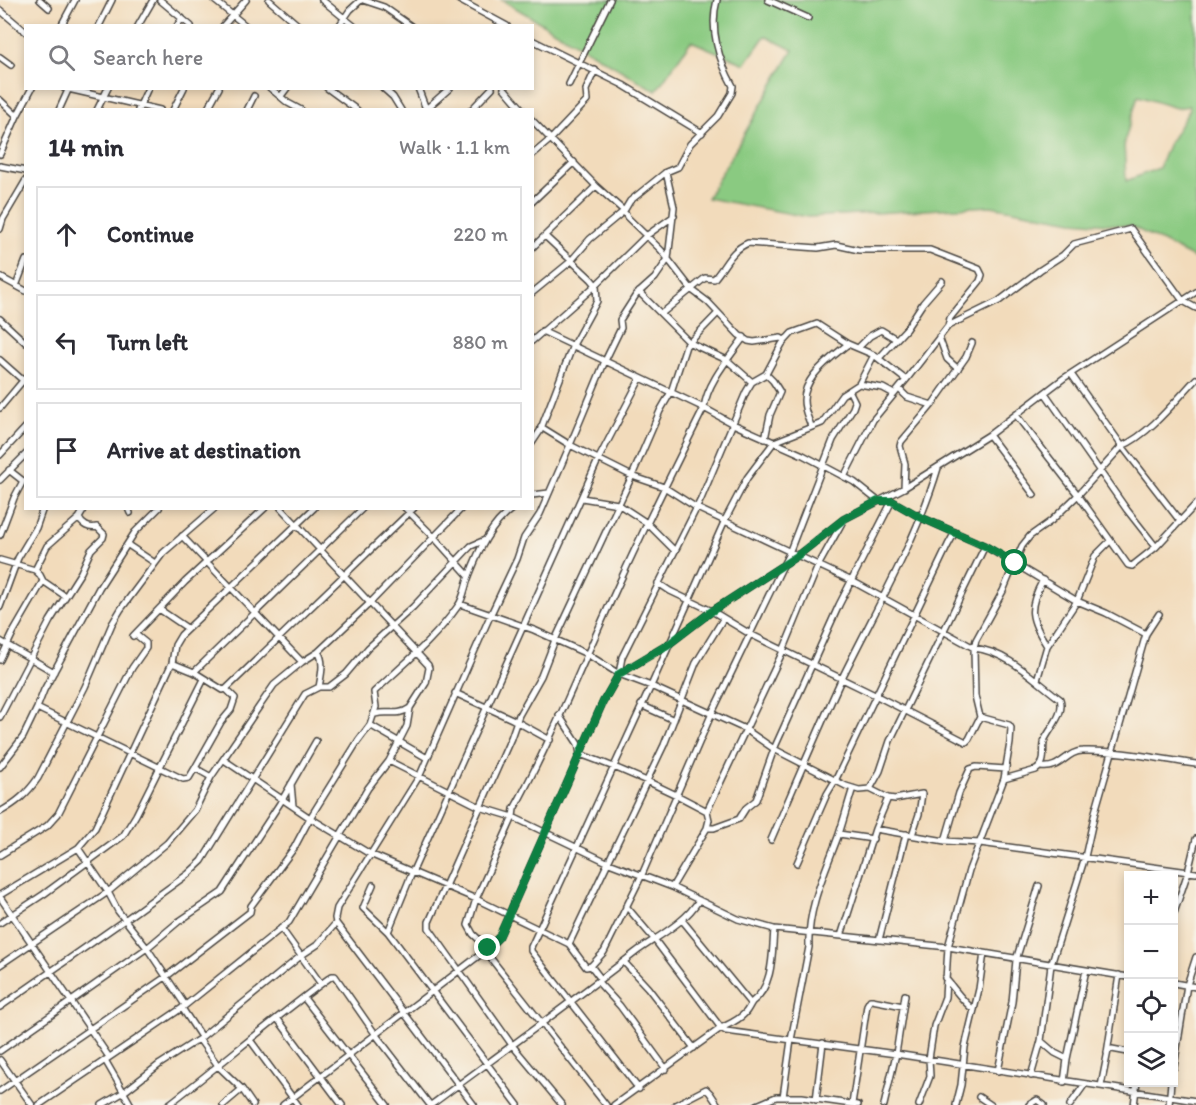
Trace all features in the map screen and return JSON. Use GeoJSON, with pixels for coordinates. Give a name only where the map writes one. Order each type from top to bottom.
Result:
{"type":"FeatureCollection","features":[{"type":"Feature","properties":{"kind":"street"},"geometry":{"type":"LineString","coordinates":[[40,0],[49,8]]}},
{"type":"Feature","properties":{"kind":"street"},"geometry":{"type":"LineString","coordinates":[[62,24],[75,0]]}},
{"type":"Feature","properties":{"kind":"street"},"geometry":{"type":"LineString","coordinates":[[100,24],[112,0]]}},
{"type":"Feature","properties":{"kind":"street"},"geometry":{"type":"LineString","coordinates":[[139,24],[153,0]]}},
{"type":"Feature","properties":{"kind":"street"},"geometry":{"type":"LineString","coordinates":[[160,0],[189,24]]}},
{"type":"Feature","properties":{"kind":"street"},"geometry":{"type":"LineString","coordinates":[[214,0],[244,24]]}},
{"type":"Feature","properties":{"kind":"street"},"geometry":{"type":"LineString","coordinates":[[225,24],[246,0]]}},
{"type":"Feature","properties":{"kind":"street"},"geometry":{"type":"LineString","coordinates":[[269,0],[297,24]]}},
{"type":"Feature","properties":{"kind":"street"},"geometry":{"type":"LineString","coordinates":[[322,0],[351,24]]}},
{"type":"Feature","properties":{"kind":"street"},"geometry":{"type":"LineString","coordinates":[[340,24],[362,0],[384,7],[408,24]]}},
{"type":"Feature","properties":{"kind":"street"},"geometry":{"type":"LineString","coordinates":[[459,0],[503,24]]}},
{"type":"Feature","properties":{"kind":"street"},"geometry":{"type":"LineString","coordinates":[[568,84],[610,0]]}},
{"type":"Feature","properties":{"kind":"street"},"geometry":{"type":"LineString","coordinates":[[534,291],[570,262],[590,239],[624,211],[630,201],[666,172],[678,167],[690,144],[718,116],[732,93],[733,86],[726,73],[716,41],[717,0]]}},
{"type":"Feature","properties":{"kind":"street"},"geometry":{"type":"LineString","coordinates":[[768,0],[808,18]]}},
{"type":"Feature","properties":{"kind":"street"},"geometry":{"type":"LineString","coordinates":[[0,10],[24,30]]}},
{"type":"Feature","properties":{"kind":"street"},"geometry":{"type":"LineString","coordinates":[[178,24],[182,18]]}},
{"type":"Feature","properties":{"kind":"street"},"geometry":{"type":"LineString","coordinates":[[534,41],[595,70],[702,133]]}},
{"type":"Feature","properties":{"kind":"street"},"geometry":{"type":"LineString","coordinates":[[0,57],[11,65]]}},
{"type":"Feature","properties":{"kind":"street"},"geometry":{"type":"LineString","coordinates":[[534,153],[551,140],[587,101],[586,90],[595,70]]}},
{"type":"Feature","properties":{"kind":"street"},"geometry":{"type":"LineString","coordinates":[[0,154],[1,147],[31,90]]}},
{"type":"Feature","properties":{"kind":"street"},"geometry":{"type":"LineString","coordinates":[[60,108],[67,90]]}},
{"type":"Feature","properties":{"kind":"street"},"geometry":{"type":"LineString","coordinates":[[72,90],[104,96],[139,107],[147,90]]}},
{"type":"Feature","properties":{"kind":"street"},"geometry":{"type":"LineString","coordinates":[[98,108],[107,90]]}},
{"type":"Feature","properties":{"kind":"street"},"geometry":{"type":"LineString","coordinates":[[174,108],[183,90]]}},
{"type":"Feature","properties":{"kind":"street"},"geometry":{"type":"LineString","coordinates":[[208,108],[218,90]]}},
{"type":"Feature","properties":{"kind":"street"},"geometry":{"type":"LineString","coordinates":[[273,90],[297,108]]}},
{"type":"Feature","properties":{"kind":"street"},"geometry":{"type":"LineString","coordinates":[[281,96],[286,90]]}},
{"type":"Feature","properties":{"kind":"street"},"geometry":{"type":"LineString","coordinates":[[330,90],[354,108]]}},
{"type":"Feature","properties":{"kind":"street"},"geometry":{"type":"LineString","coordinates":[[385,90],[400,108]]}},
{"type":"Feature","properties":{"kind":"street"},"geometry":{"type":"LineString","coordinates":[[419,90],[425,108]]}},
{"type":"Feature","properties":{"kind":"street"},"geometry":{"type":"LineString","coordinates":[[426,108],[448,90]]}},
{"type":"Feature","properties":{"kind":"street"},"geometry":{"type":"LineString","coordinates":[[473,108],[490,90]]}},
{"type":"Feature","properties":{"kind":"street"},"geometry":{"type":"LineString","coordinates":[[506,90],[521,108]]}},
{"type":"Feature","properties":{"kind":"street"},"geometry":{"type":"LineString","coordinates":[[248,108],[254,96]]}},
{"type":"Feature","properties":{"kind":"street"},"geometry":{"type":"LineString","coordinates":[[0,100],[17,116]]}},
{"type":"Feature","properties":{"kind":"street"},"geometry":{"type":"LineString","coordinates":[[285,108],[288,103]]}},
{"type":"Feature","properties":{"kind":"street"},"geometry":{"type":"LineString","coordinates":[[534,122],[596,186],[624,211],[627,217],[668,259],[692,290],[708,302],[739,335],[754,342],[781,338],[784,340],[792,333],[817,324],[848,344],[876,356],[906,380]]}},
{"type":"Feature","properties":{"kind":"street"},"geometry":{"type":"LineString","coordinates":[[534,200],[574,162]]}},
{"type":"Feature","properties":{"kind":"street"},"geometry":{"type":"LineString","coordinates":[[0,166],[24,171]]}},
{"type":"Feature","properties":{"kind":"street"},"geometry":{"type":"LineString","coordinates":[[474,1105],[336,922],[335,916],[337,908],[420,775],[517,559],[524,538],[540,514],[621,328],[620,320],[639,292],[655,278],[668,259],[674,216],[666,172]]}},
{"type":"Feature","properties":{"kind":"street"},"geometry":{"type":"LineString","coordinates":[[0,230],[3,219],[24,183]]}},
{"type":"Feature","properties":{"kind":"street"},"geometry":{"type":"LineString","coordinates":[[534,246],[596,186]]}},
{"type":"Feature","properties":{"kind":"street"},"geometry":{"type":"LineString","coordinates":[[534,339],[596,285],[646,236],[674,216]]}},
{"type":"Feature","properties":{"kind":"street"},"geometry":{"type":"LineString","coordinates":[[844,477],[873,420],[948,326],[999,301],[1063,255],[1074,244],[1131,229],[1183,301],[1190,303],[1196,309]]}},
{"type":"Feature","properties":{"kind":"street"},"geometry":{"type":"LineString","coordinates":[[534,439],[573,345],[597,301],[596,285],[545,236]]}},
{"type":"Feature","properties":{"kind":"street"},"geometry":{"type":"LineString","coordinates":[[661,314],[705,278],[714,279],[732,253],[740,246],[748,243],[818,248],[836,245],[859,250],[930,250],[979,269],[982,274],[980,282],[950,318],[948,326]]}},
{"type":"Feature","properties":{"kind":"street"},"geometry":{"type":"LineString","coordinates":[[16,286],[24,265]]}},
{"type":"Feature","properties":{"kind":"street"},"geometry":{"type":"LineString","coordinates":[[0,277],[24,290]]}},
{"type":"Feature","properties":{"kind":"street"},"geometry":{"type":"LineString","coordinates":[[639,1089],[531,951],[531,947],[725,520],[747,478],[774,442],[822,423],[842,395],[850,392],[859,384],[876,356],[906,329],[923,303],[942,281]]}},
{"type":"Feature","properties":{"kind":"street"},"geometry":{"type":"LineString","coordinates":[[639,292],[690,343],[727,360],[752,382]]}},
{"type":"Feature","properties":{"kind":"street"},"geometry":{"type":"LineString","coordinates":[[619,674],[669,644],[712,611],[797,556],[844,519],[938,468],[946,460],[989,435],[1071,374],[1196,292]]}},
{"type":"Feature","properties":{"kind":"street"},"geometry":{"type":"LineString","coordinates":[[562,1105],[512,1045],[429,928],[429,922],[517,722],[541,676],[555,640],[660,411],[671,392],[686,346],[718,313]]}},
{"type":"Feature","properties":{"kind":"street"},"geometry":{"type":"LineString","coordinates":[[0,319],[24,341]]}},
{"type":"Feature","properties":{"kind":"street"},"geometry":{"type":"LineString","coordinates":[[543,331],[844,477],[878,501],[892,501],[920,517],[985,546],[1077,601],[1146,634]]}},
{"type":"Feature","properties":{"kind":"street"},"geometry":{"type":"LineString","coordinates":[[858,348],[876,331],[889,333],[896,339]]}},
{"type":"Feature","properties":{"kind":"street"},"geometry":{"type":"LineString","coordinates":[[283,1105],[486,950],[499,937],[603,702],[619,674],[622,657],[697,508],[746,392],[752,382],[766,374],[782,344],[792,333]]}},
{"type":"Feature","properties":{"kind":"street"},"geometry":{"type":"LineString","coordinates":[[606,1105],[468,925],[476,899],[513,817],[514,809],[550,740],[664,487],[704,408],[708,392],[744,337]]}},
{"type":"Feature","properties":{"kind":"street"},"geometry":{"type":"LineString","coordinates":[[939,337],[946,359],[958,369]]}},
{"type":"Feature","properties":{"kind":"street"},"geometry":{"type":"LineString","coordinates":[[903,488],[905,464],[901,442],[958,369],[972,343]]}},
{"type":"Feature","properties":{"kind":"street"},"geometry":{"type":"LineString","coordinates":[[812,426],[804,406],[807,386],[814,374],[848,344]]}},
{"type":"Feature","properties":{"kind":"street"},"geometry":{"type":"LineString","coordinates":[[0,360],[24,379]]}},
{"type":"Feature","properties":{"kind":"street"},"geometry":{"type":"LineString","coordinates":[[765,439],[770,415],[780,393],[766,374]]}},
{"type":"Feature","properties":{"kind":"street"},"geometry":{"type":"LineString","coordinates":[[1071,374],[1122,446],[1180,521]]}},
{"type":"Feature","properties":{"kind":"street"},"geometry":{"type":"LineString","coordinates":[[658,583],[750,634],[966,742],[980,717],[975,696],[974,648],[983,627],[995,609],[1022,546],[1030,536],[1051,521],[1078,495],[1122,446],[1131,443],[1150,427],[1196,378]]}},
{"type":"Feature","properties":{"kind":"street"},"geometry":{"type":"LineString","coordinates":[[388,932],[412,873],[599,458],[640,379]]}},
{"type":"Feature","properties":{"kind":"street"},"geometry":{"type":"LineString","coordinates":[[0,408],[24,381]]}},
{"type":"Feature","properties":{"kind":"street"},"geometry":{"type":"LineString","coordinates":[[859,384],[897,391],[907,397],[932,405]]}},
{"type":"Feature","properties":{"kind":"street"},"geometry":{"type":"LineString","coordinates":[[224,760],[282,800],[370,854],[540,929],[569,944],[584,966],[591,966],[604,952],[641,877],[712,713],[789,552],[824,468],[833,440],[853,408],[855,402],[850,392]]}},
{"type":"Feature","properties":{"kind":"street"},"geometry":{"type":"LineString","coordinates":[[1045,393],[1127,510],[1156,547]]}},
{"type":"Feature","properties":{"kind":"street"},"geometry":{"type":"LineString","coordinates":[[1016,415],[1078,495],[1128,565],[1132,566],[1156,547],[1196,504]]}},
{"type":"Feature","properties":{"kind":"street"},"geometry":{"type":"LineString","coordinates":[[541,427],[570,445],[632,476],[664,487],[697,508],[852,580],[974,648],[1000,655],[1037,680],[1062,703],[1059,714],[1044,742],[1041,767]]}},
{"type":"Feature","properties":{"kind":"street"},"geometry":{"type":"LineString","coordinates":[[0,455],[24,429]]}},
{"type":"Feature","properties":{"kind":"street"},"geometry":{"type":"LineString","coordinates":[[989,435],[1034,495]]}},
{"type":"Feature","properties":{"kind":"street"},"geometry":{"type":"LineString","coordinates":[[0,480],[24,456]]}},
{"type":"Feature","properties":{"kind":"street"},"geometry":{"type":"LineString","coordinates":[[771,840],[842,680],[920,517],[938,468]]}},
{"type":"Feature","properties":{"kind":"street"},"geometry":{"type":"LineString","coordinates":[[0,535],[23,481],[9,470]]}},
{"type":"Feature","properties":{"kind":"street"},"geometry":{"type":"LineString","coordinates":[[534,495],[549,493]]}},
{"type":"Feature","properties":{"kind":"street"},"geometry":{"type":"LineString","coordinates":[[582,498],[618,504],[647,524],[675,551]]}},
{"type":"Feature","properties":{"kind":"street"},"geometry":{"type":"LineString","coordinates":[[707,828],[714,828],[739,819],[746,808],[756,800],[774,749],[839,605],[892,501]]}},
{"type":"Feature","properties":{"kind":"street"},"geometry":{"type":"LineString","coordinates":[[0,607],[16,565],[36,528],[42,510]]}},
{"type":"Feature","properties":{"kind":"street"},"geometry":{"type":"LineString","coordinates":[[35,570],[47,546],[79,518],[85,510]]}},
{"type":"Feature","properties":{"kind":"street"},"geometry":{"type":"LineString","coordinates":[[0,766],[12,754],[23,737],[44,690],[99,588],[139,527],[157,510]]}},
{"type":"Feature","properties":{"kind":"street"},"geometry":{"type":"LineString","coordinates":[[0,812],[29,792],[87,682],[112,624],[130,596],[155,563],[213,510]]}},
{"type":"Feature","properties":{"kind":"street"},"geometry":{"type":"LineString","coordinates":[[0,855],[47,826],[58,814],[132,668],[146,648],[146,643],[134,635],[206,562],[262,510]]}},
{"type":"Feature","properties":{"kind":"street"},"geometry":{"type":"LineString","coordinates":[[39,1105],[183,1006],[289,922],[368,788],[389,761],[407,726],[410,708],[426,683],[429,668],[393,626],[343,576],[283,510]]}},
{"type":"Feature","properties":{"kind":"street"},"geometry":{"type":"LineString","coordinates":[[131,1105],[89,1028],[0,896],[78,848],[95,828],[172,663],[175,645],[181,635],[312,510]]}},
{"type":"Feature","properties":{"kind":"street"},"geometry":{"type":"LineString","coordinates":[[194,672],[361,510]]}},
{"type":"Feature","properties":{"kind":"street"},"geometry":{"type":"LineString","coordinates":[[226,689],[409,510],[469,576]]}},
{"type":"Feature","properties":{"kind":"street"},"geometry":{"type":"LineString","coordinates":[[0,965],[108,892],[171,838],[195,810],[211,777],[268,693],[281,678],[318,652],[370,603],[460,510]]}},
{"type":"Feature","properties":{"kind":"street"},"geometry":{"type":"LineString","coordinates":[[0,1091],[167,976],[250,912],[251,906],[271,876],[294,848],[310,818],[370,725],[375,714],[374,692],[439,631],[460,604],[469,576],[485,540],[501,517],[510,510]]}},
{"type":"Feature","properties":{"kind":"street"},"geometry":{"type":"LineString","coordinates":[[534,510],[540,514]]}},
{"type":"Feature","properties":{"kind":"street"},"geometry":{"type":"LineString","coordinates":[[0,717],[29,658],[81,572],[91,550],[103,538],[104,534],[97,527],[90,528],[79,518]]}},
{"type":"Feature","properties":{"kind":"street"},"geometry":{"type":"LineString","coordinates":[[672,887],[707,828],[709,820],[707,811],[783,651],[818,566],[844,519]]}},
{"type":"Feature","properties":{"kind":"street"},"geometry":{"type":"LineString","coordinates":[[797,862],[827,794],[955,532]]}},
{"type":"Feature","properties":{"kind":"street"},"geometry":{"type":"LineString","coordinates":[[182,536],[302,662]]}},
{"type":"Feature","properties":{"kind":"street"},"geometry":{"type":"LineString","coordinates":[[0,1007],[126,919],[188,874],[202,861],[305,694],[319,687],[329,687],[346,674],[368,648],[393,626],[471,546],[485,540]]}},
{"type":"Feature","properties":{"kind":"street"},"geometry":{"type":"LineString","coordinates":[[1037,680],[1047,646],[1077,601],[1095,556],[1110,541]]}},
{"type":"Feature","properties":{"kind":"street"},"geometry":{"type":"LineString","coordinates":[[128,545],[155,563]]}},
{"type":"Feature","properties":{"kind":"street"},"geometry":{"type":"LineString","coordinates":[[870,789],[985,546]]}},
{"type":"Feature","properties":{"kind":"street"},"geometry":{"type":"LineString","coordinates":[[0,560],[35,570],[43,581],[65,596]]}},
{"type":"Feature","properties":{"kind":"street"},"geometry":{"type":"LineString","coordinates":[[1043,580],[1031,610],[1034,624],[1047,646]]}},
{"type":"Feature","properties":{"kind":"street"},"geometry":{"type":"LineString","coordinates":[[0,660],[43,581]]}},
{"type":"Feature","properties":{"kind":"street"},"geometry":{"type":"LineString","coordinates":[[460,604],[491,614],[587,654],[619,674],[651,686],[745,729],[774,749],[853,788],[870,789],[888,798],[896,799],[922,794],[919,814],[909,834],[879,940]]}},
{"type":"Feature","properties":{"kind":"street"},"geometry":{"type":"LineString","coordinates":[[159,609],[187,628]]}},
{"type":"Feature","properties":{"kind":"street"},"geometry":{"type":"LineString","coordinates":[[1030,1076],[1041,1041],[1051,965],[1085,857],[1095,812],[1146,634],[1159,614]]}},
{"type":"Feature","properties":{"kind":"street"},"geometry":{"type":"LineString","coordinates":[[569,944],[664,745],[696,663],[723,619]]}},
{"type":"Feature","properties":{"kind":"street"},"geometry":{"type":"LineString","coordinates":[[0,641],[54,672]]}},
{"type":"Feature","properties":{"kind":"street"},"geometry":{"type":"LineString","coordinates":[[318,652],[321,655],[322,671],[319,687]]}},
{"type":"Feature","properties":{"kind":"street"},"geometry":{"type":"LineString","coordinates":[[37,708],[186,780],[221,722],[231,710],[235,698],[226,689],[223,690],[194,672],[172,663]]}},
{"type":"Feature","properties":{"kind":"street"},"geometry":{"type":"LineString","coordinates":[[0,923],[89,862],[129,829],[204,679]]}},
{"type":"Feature","properties":{"kind":"street"},"geometry":{"type":"LineString","coordinates":[[455,693],[550,740]]}},
{"type":"Feature","properties":{"kind":"street"},"geometry":{"type":"LineString","coordinates":[[641,705],[674,720]]}},
{"type":"Feature","properties":{"kind":"street"},"geometry":{"type":"LineString","coordinates":[[375,714],[383,711],[398,714],[410,708]]}},
{"type":"Feature","properties":{"kind":"street"},"geometry":{"type":"LineString","coordinates":[[560,715],[578,744],[580,754]]}},
{"type":"Feature","properties":{"kind":"street"},"geometry":{"type":"LineString","coordinates":[[919,1105],[930,1076],[929,1059],[934,1026],[945,997],[948,947],[966,880],[987,818],[1004,779],[1006,768],[1011,728],[1006,723],[980,717]]}},
{"type":"Feature","properties":{"kind":"street"},"geometry":{"type":"LineString","coordinates":[[370,725],[427,758]]}},
{"type":"Feature","properties":{"kind":"street"},"geometry":{"type":"LineString","coordinates":[[0,1051],[147,948],[178,922],[222,892],[282,800],[315,741]]}},
{"type":"Feature","properties":{"kind":"street"},"geometry":{"type":"LineString","coordinates":[[1004,779],[1041,767],[1053,768],[1079,750],[1113,752],[1196,764]]}},
{"type":"Feature","properties":{"kind":"street"},"geometry":{"type":"LineString","coordinates":[[580,754],[676,794],[707,811]]}},
{"type":"Feature","properties":{"kind":"street"},"geometry":{"type":"LineString","coordinates":[[389,761],[480,807],[513,817],[609,863],[672,887],[738,919],[774,928],[948,947],[1124,976]]}},
{"type":"Feature","properties":{"kind":"street"},"geometry":{"type":"LineString","coordinates":[[945,841],[970,769],[976,767],[1006,768]]}},
{"type":"Feature","properties":{"kind":"street"},"geometry":{"type":"LineString","coordinates":[[195,768],[211,777]]}},
{"type":"Feature","properties":{"kind":"street"},"geometry":{"type":"LineString","coordinates":[[291,783],[293,806]]}},
{"type":"Feature","properties":{"kind":"street"},"geometry":{"type":"LineString","coordinates":[[783,1097],[790,1040],[808,947],[808,931],[824,871],[853,788]]}},
{"type":"Feature","properties":{"kind":"street"},"geometry":{"type":"LineString","coordinates":[[841,936],[875,829],[888,798]]}},
{"type":"Feature","properties":{"kind":"street"},"geometry":{"type":"LineString","coordinates":[[875,829],[945,841],[980,843],[1196,873]]}},
{"type":"Feature","properties":{"kind":"street"},"geometry":{"type":"LineString","coordinates":[[838,834],[873,839]]}},
{"type":"Feature","properties":{"kind":"street"},"geometry":{"type":"LineString","coordinates":[[1178,899],[1196,839]]}},
{"type":"Feature","properties":{"kind":"street"},"geometry":{"type":"LineString","coordinates":[[78,848],[118,911],[167,976],[200,1038],[219,1066],[242,1089],[253,1105]]}},
{"type":"Feature","properties":{"kind":"street"},"geometry":{"type":"LineString","coordinates":[[374,885],[363,908],[388,932],[518,1105]]}},
{"type":"Feature","properties":{"kind":"street"},"geometry":{"type":"LineString","coordinates":[[998,1071],[1012,1002],[1016,960],[1039,886]]}},
{"type":"Feature","properties":{"kind":"street"},"geometry":{"type":"LineString","coordinates":[[168,1105],[321,984],[335,976],[376,1035],[431,1105],[689,915],[699,900]]}},
{"type":"Feature","properties":{"kind":"street"},"geometry":{"type":"LineString","coordinates":[[626,906],[654,939],[721,1028],[730,1033],[823,1043],[1196,1101]]}},
{"type":"Feature","properties":{"kind":"street"},"geometry":{"type":"LineString","coordinates":[[682,920],[750,1003]]}},
{"type":"Feature","properties":{"kind":"street"},"geometry":{"type":"LineString","coordinates":[[102,1105],[200,1038],[316,945],[336,922]]}},
{"type":"Feature","properties":{"kind":"street"},"geometry":{"type":"LineString","coordinates":[[281,928],[321,984]]}},
{"type":"Feature","properties":{"kind":"street"},"geometry":{"type":"LineString","coordinates":[[617,1104],[721,1028],[746,1013],[750,1003],[761,995],[771,967],[774,928]]}},
{"type":"Feature","properties":{"kind":"street"},"geometry":{"type":"LineString","coordinates":[[956,1105],[984,953]]}},
{"type":"Feature","properties":{"kind":"street"},"geometry":{"type":"LineString","coordinates":[[1178,1038],[1187,985],[1196,957]]}},
{"type":"Feature","properties":{"kind":"street"},"geometry":{"type":"LineString","coordinates":[[624,962],[648,988],[694,1048]]}},
{"type":"Feature","properties":{"kind":"street"},"geometry":{"type":"LineString","coordinates":[[591,966],[599,981],[666,1069]]}},
{"type":"Feature","properties":{"kind":"street"},"geometry":{"type":"LineString","coordinates":[[1064,1082],[1086,970]]}},
{"type":"Feature","properties":{"kind":"street"},"geometry":{"type":"LineString","coordinates":[[1101,1086],[1119,975]]}},
{"type":"Feature","properties":{"kind":"street"},"geometry":{"type":"LineString","coordinates":[[945,978],[956,988],[966,1004],[974,1010]]}},
{"type":"Feature","properties":{"kind":"street"},"geometry":{"type":"LineString","coordinates":[[1178,984],[1196,987]]}},
{"type":"Feature","properties":{"kind":"street"},"geometry":{"type":"LineString","coordinates":[[884,1105],[896,1054],[905,995]]}},
{"type":"Feature","properties":{"kind":"street"},"geometry":{"type":"LineString","coordinates":[[304,998],[387,1105]]}},
{"type":"Feature","properties":{"kind":"street"},"geometry":{"type":"LineString","coordinates":[[757,1105],[772,1098],[783,1097],[855,1105],[862,1030],[870,1000],[903,1006]]}},
{"type":"Feature","properties":{"kind":"street"},"geometry":{"type":"LineString","coordinates":[[277,1018],[342,1105]]}},
{"type":"Feature","properties":{"kind":"street"},"geometry":{"type":"LineString","coordinates":[[250,1040],[298,1105]]}},
{"type":"Feature","properties":{"kind":"street"},"geometry":{"type":"LineString","coordinates":[[1041,1041],[1055,1053],[1067,1059]]}},
{"type":"Feature","properties":{"kind":"street"},"geometry":{"type":"LineString","coordinates":[[816,1100],[823,1043]]}},
{"type":"Feature","properties":{"kind":"street"},"geometry":{"type":"LineString","coordinates":[[1107,1053],[1112,1049],[1124,1051]]}},
{"type":"Feature","properties":{"kind":"street"},"geometry":{"type":"LineString","coordinates":[[0,1060],[32,1105]]}},
{"type":"Feature","properties":{"kind":"street"},"geometry":{"type":"LineString","coordinates":[[1070,1105],[1085,1084]]}},
{"type":"Feature","properties":{"kind":"street"},"geometry":{"type":"LineString","coordinates":[[1134,1105],[1137,1087]]}},
{"type":"Feature","properties":{"kind":"street"},"geometry":{"type":"LineString","coordinates":[[1169,1105],[1171,1087]]}},
{"type":"Feature","properties":{"kind":"street"},"geometry":{"type":"LineString","coordinates":[[223,1105],[242,1089]]}},
{"type":"Feature","properties":{"kind":"street"},"geometry":{"type":"LineString","coordinates":[[675,1105],[706,1089],[718,1105]]}},
{"type":"Feature","properties":{"kind":"street"},"geometry":{"type":"LineString","coordinates":[[979,1097],[991,1105]]}},
{"type":"Feature","properties":{"kind":"street"},"geometry":{"type":"LineString","coordinates":[[1029,1105],[1037,1100],[1044,1105]]}},
{"type":"Feature","properties":{"kind":"green space"},"geometry":{"type":"Polygon","coordinates":[[[502,0],[1196,0],[1196,259],[1131,226],[1073,221],[991,206],[808,217],[707,198],[793,50],[765,36],[745,64],[691,41],[656,91],[502,0]],[[1138,96],[1124,143],[1126,181],[1159,168],[1168,145],[1190,109],[1189,106],[1176,108],[1138,96]]]}},
{"type":"Feature","properties":{"kind":"route"},"geometry":{"type":"LineString","coordinates":[[488,948],[499,937],[603,702],[619,674],[669,644],[712,611],[797,556],[844,519],[878,501],[892,501],[1015,563]]}}]}
